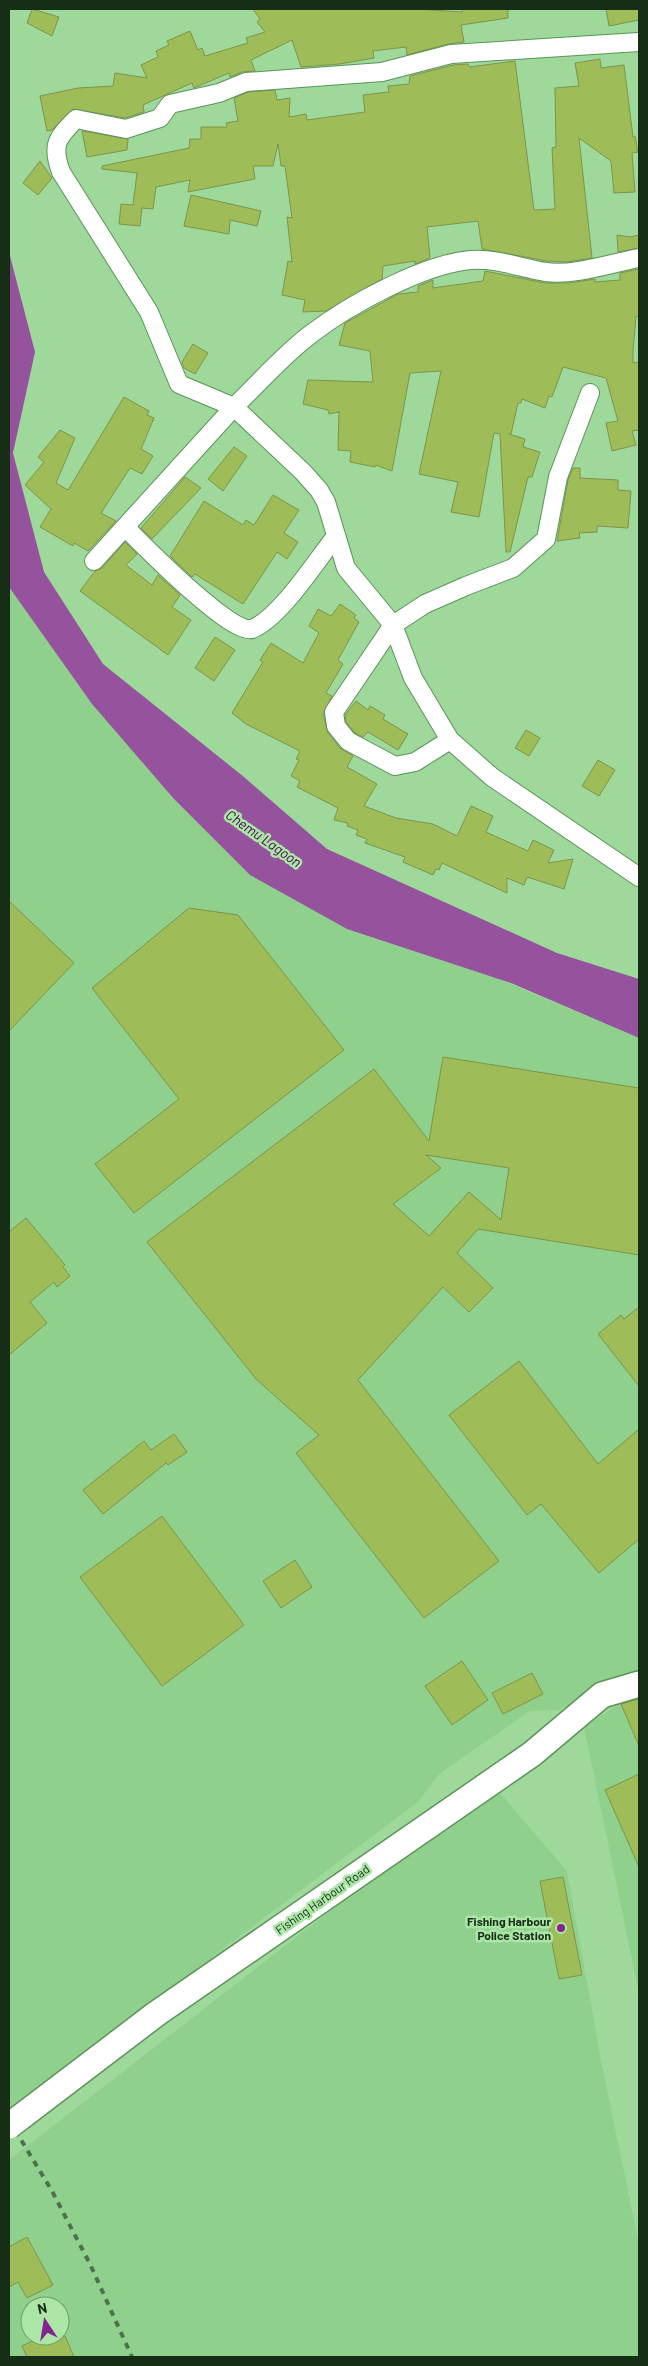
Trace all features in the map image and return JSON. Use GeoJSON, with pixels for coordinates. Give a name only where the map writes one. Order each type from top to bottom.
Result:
{"type":"FeatureCollection","features":[{"type":"Feature","properties":{"kind":"street"},"geometry":{"type":"LineString","coordinates":[[639,42],[450,54],[382,72],[246,82],[219,93],[170,104],[160,118],[126,129],[76,119],[58,138],[55,158],[61,172],[148,312],[179,384],[234,407],[303,472],[319,490],[326,502],[346,568],[393,625],[413,678],[450,740],[492,778],[639,877]]}},
{"type":"Feature","properties":{"kind":"street"},"geometry":{"type":"LineString","coordinates":[[94,561],[234,407],[310,335],[338,316],[414,275],[449,263],[473,260],[502,262],[547,272],[563,272],[639,258]]}},
{"type":"Feature","properties":{"kind":"street"},"geometry":{"type":"LineString","coordinates":[[450,740],[415,762],[395,766],[348,741],[336,726],[334,712],[393,625],[425,604],[513,568],[546,539],[558,477],[590,393]]}},
{"type":"Feature","properties":{"kind":"street"},"geometry":{"type":"LineString","coordinates":[[126,528],[175,576],[224,617],[240,628],[250,630],[272,618],[336,536]]}},
{"type":"Feature","properties":{"kind":"street","name":"Fishing Harbour Road"},"geometry":{"type":"LineString","coordinates":[[15,2121],[156,2014],[532,1754],[564,1729],[602,1695],[639,1684]]}},
{"type":"Feature","properties":{"kind":"shaded area"},"geometry":{"type":"Polygon","coordinates":[[[9,587],[92,704],[174,799],[251,875],[639,1038],[639,1671],[559,1710],[530,1711],[439,1774],[418,1802],[9,2110],[9,587]]]}},
{"type":"Feature","properties":{"kind":"shaded area"},"geometry":{"type":"Polygon","coordinates":[[[639,1694],[639,1994],[584,1727],[616,1706],[639,1694]]]}},
{"type":"Feature","properties":{"kind":"shaded area"},"geometry":{"type":"Polygon","coordinates":[[[495,1787],[567,1871],[601,2060],[639,2244],[639,2357],[9,2357],[9,2160],[459,1811],[495,1787]]]}},
{"type":"Feature","properties":{"kind":"water","name":"Chemu Lagoon"},"geometry":{"type":"Polygon","coordinates":[[[9,252],[35,352],[13,453],[44,572],[103,664],[244,777],[327,849],[557,953],[639,979],[639,1038],[511,983],[347,929],[250,875],[174,799],[92,704],[9,587],[9,252]]]}},
{"type":"Feature","properties":{"kind":"building"},"geometry":{"type":"Polygon","coordinates":[[[32,9],[59,17],[52,36],[27,23],[32,9]]]}},
{"type":"Feature","properties":{"kind":"building"},"geometry":{"type":"Polygon","coordinates":[[[253,9],[416,9],[462,12],[462,9],[508,9],[508,18],[461,25],[464,42],[448,44],[407,55],[406,47],[373,51],[374,58],[340,64],[301,67],[292,40],[251,60],[255,71],[242,72],[230,77],[229,73],[194,88],[192,83],[143,105],[144,112],[125,118],[73,109],[52,130],[47,131],[40,96],[78,88],[113,86],[115,73],[147,78],[141,65],[158,57],[156,51],[169,45],[167,41],[190,31],[198,50],[202,48],[205,56],[248,43],[246,38],[265,32],[257,22],[260,19],[253,9]]]}},
{"type":"Feature","properties":{"kind":"building"},"geometry":{"type":"Polygon","coordinates":[[[606,9],[639,9],[639,20],[609,26],[606,9]]]}},
{"type":"Feature","properties":{"kind":"building"},"geometry":{"type":"Polygon","coordinates":[[[600,59],[601,68],[624,65],[633,137],[635,136],[638,152],[632,153],[635,192],[614,193],[611,161],[579,138],[592,258],[567,262],[547,261],[482,249],[478,221],[427,227],[430,258],[415,264],[415,261],[383,266],[382,279],[326,311],[303,312],[305,300],[282,295],[288,261],[292,262],[287,217],[292,218],[285,166],[281,166],[278,144],[273,166],[253,166],[255,179],[188,192],[190,180],[156,187],[153,209],[142,208],[140,226],[119,224],[121,204],[133,205],[137,173],[102,169],[102,166],[189,148],[190,139],[201,139],[201,127],[227,127],[226,123],[238,121],[234,98],[248,92],[275,90],[277,100],[290,98],[289,117],[306,114],[307,120],[365,112],[363,95],[389,92],[388,86],[409,84],[410,76],[453,65],[468,64],[469,67],[515,61],[534,210],[555,209],[552,148],[556,147],[555,88],[579,86],[575,63],[600,59]]]}},
{"type":"Feature","properties":{"kind":"building"},"geometry":{"type":"Polygon","coordinates":[[[82,131],[128,139],[127,150],[87,157],[82,131]]]}},
{"type":"Feature","properties":{"kind":"building"},"geometry":{"type":"Polygon","coordinates":[[[40,161],[52,178],[38,195],[23,183],[40,161]]]}},
{"type":"Feature","properties":{"kind":"building"},"geometry":{"type":"Polygon","coordinates":[[[191,195],[261,211],[257,226],[230,220],[229,234],[184,226],[191,195]]]}},
{"type":"Feature","properties":{"kind":"building"},"geometry":{"type":"Polygon","coordinates":[[[617,235],[630,237],[639,235],[639,248],[618,252],[617,235]]]}},
{"type":"Feature","properties":{"kind":"building"},"geometry":{"type":"Polygon","coordinates":[[[639,269],[639,317],[636,316],[633,351],[633,363],[639,362],[639,430],[632,431],[636,445],[612,451],[606,423],[618,421],[606,378],[563,367],[552,397],[549,396],[545,408],[522,399],[521,403],[518,403],[511,434],[509,434],[525,439],[523,447],[540,452],[532,477],[528,477],[510,552],[506,552],[500,434],[494,433],[479,517],[451,512],[458,482],[419,474],[441,371],[410,373],[392,471],[376,465],[375,467],[350,462],[351,451],[338,450],[339,412],[329,414],[328,410],[303,404],[308,380],[373,382],[370,351],[339,345],[345,323],[398,294],[418,292],[418,286],[433,280],[433,288],[483,281],[485,271],[545,283],[569,283],[595,279],[595,282],[620,280],[620,273],[639,269]]]}},
{"type":"Feature","properties":{"kind":"building"},"geometry":{"type":"Polygon","coordinates":[[[193,344],[208,353],[195,374],[184,368],[182,362],[193,344]]]}},
{"type":"Feature","properties":{"kind":"building"},"geometry":{"type":"Polygon","coordinates":[[[124,397],[149,411],[147,415],[154,418],[141,449],[153,456],[142,474],[130,468],[101,513],[116,521],[88,551],[74,543],[73,546],[40,527],[51,509],[25,485],[44,462],[38,457],[60,430],[75,438],[56,483],[68,490],[124,397]]]}},
{"type":"Feature","properties":{"kind":"building"},"geometry":{"type":"Polygon","coordinates":[[[234,447],[247,456],[223,491],[208,479],[234,447]]]}},
{"type":"Feature","properties":{"kind":"building"},"geometry":{"type":"Polygon","coordinates":[[[573,468],[580,468],[580,478],[618,480],[618,490],[631,491],[628,528],[597,526],[597,532],[579,533],[580,538],[557,541],[568,480],[573,468]]]}},
{"type":"Feature","properties":{"kind":"building"},"geometry":{"type":"Polygon","coordinates":[[[185,477],[201,488],[152,539],[141,528],[185,477]]]}},
{"type":"Feature","properties":{"kind":"building"},"geometry":{"type":"Polygon","coordinates":[[[273,495],[299,510],[284,533],[298,542],[287,559],[277,552],[243,604],[195,574],[192,577],[170,556],[204,501],[243,525],[246,520],[254,525],[273,495]]]}},
{"type":"Feature","properties":{"kind":"building"},"geometry":{"type":"Polygon","coordinates":[[[125,542],[137,554],[126,565],[152,585],[158,575],[180,595],[172,607],[191,620],[168,655],[80,591],[95,571],[102,568],[125,542]]]}},
{"type":"Feature","properties":{"kind":"building"},"geometry":{"type":"Polygon","coordinates":[[[340,604],[356,615],[354,618],[359,622],[338,660],[343,664],[326,693],[332,696],[323,714],[328,733],[340,748],[353,756],[347,767],[377,784],[364,806],[396,818],[433,824],[457,836],[471,806],[493,816],[486,832],[528,851],[533,840],[554,850],[548,863],[573,859],[564,889],[527,877],[524,885],[507,878],[507,893],[442,863],[439,870],[436,869],[433,875],[403,862],[405,857],[365,843],[367,839],[356,835],[358,830],[347,826],[348,823],[334,820],[338,808],[297,787],[300,781],[291,776],[299,760],[296,759],[300,751],[246,724],[232,713],[263,662],[260,660],[271,643],[303,663],[319,633],[309,626],[318,609],[331,616],[340,604]]]}},
{"type":"Feature","properties":{"kind":"building"},"geometry":{"type":"Polygon","coordinates":[[[215,637],[235,650],[214,681],[195,668],[215,637]]]}},
{"type":"Feature","properties":{"kind":"building"},"geometry":{"type":"Polygon","coordinates":[[[356,701],[368,710],[370,706],[385,715],[383,719],[408,734],[398,750],[368,732],[363,737],[355,733],[346,722],[345,715],[356,701]]]}},
{"type":"Feature","properties":{"kind":"building"},"geometry":{"type":"Polygon","coordinates":[[[526,730],[540,738],[529,756],[515,748],[526,730]]]}},
{"type":"Feature","properties":{"kind":"building"},"geometry":{"type":"Polygon","coordinates":[[[598,760],[615,770],[599,796],[582,786],[598,760]]]}},
{"type":"Feature","properties":{"kind":"building"},"geometry":{"type":"Polygon","coordinates":[[[9,901],[74,963],[9,1031],[9,901]]]}},
{"type":"Feature","properties":{"kind":"building"},"geometry":{"type":"Polygon","coordinates":[[[189,908],[238,915],[344,1050],[134,1213],[95,1164],[179,1099],[92,988],[189,908]]]}},
{"type":"Feature","properties":{"kind":"building"},"geometry":{"type":"Polygon","coordinates":[[[443,1057],[639,1088],[639,1255],[478,1229],[457,1253],[493,1288],[469,1312],[443,1287],[358,1380],[499,1561],[424,1618],[296,1453],[319,1435],[256,1379],[147,1242],[374,1069],[429,1141],[443,1057]],[[426,1155],[441,1168],[393,1204],[429,1236],[469,1192],[501,1220],[509,1168],[426,1155]]]}},
{"type":"Feature","properties":{"kind":"building"},"geometry":{"type":"Polygon","coordinates":[[[26,1218],[65,1265],[63,1267],[70,1276],[57,1287],[54,1282],[30,1302],[47,1323],[9,1355],[9,1232],[26,1218]]]}},
{"type":"Feature","properties":{"kind":"building"},"geometry":{"type":"Polygon","coordinates":[[[639,1307],[639,1386],[598,1334],[621,1315],[624,1319],[639,1307]]]}},
{"type":"Feature","properties":{"kind":"building"},"geometry":{"type":"Polygon","coordinates":[[[519,1361],[598,1464],[639,1429],[639,1539],[599,1573],[541,1504],[527,1515],[449,1415],[519,1361]]]}},
{"type":"Feature","properties":{"kind":"building"},"geometry":{"type":"Polygon","coordinates":[[[174,1434],[187,1452],[168,1465],[166,1463],[103,1514],[83,1490],[144,1441],[151,1450],[174,1434]]]}},
{"type":"Feature","properties":{"kind":"building"},"geometry":{"type":"Polygon","coordinates":[[[162,1516],[244,1625],[162,1686],[80,1577],[162,1516]]]}},
{"type":"Feature","properties":{"kind":"building"},"geometry":{"type":"Polygon","coordinates":[[[295,1560],[312,1587],[281,1608],[263,1581],[295,1560]]]}},
{"type":"Feature","properties":{"kind":"building"},"geometry":{"type":"Polygon","coordinates":[[[462,1661],[488,1700],[452,1725],[425,1686],[462,1661]]]}},
{"type":"Feature","properties":{"kind":"building"},"geometry":{"type":"Polygon","coordinates":[[[532,1673],[543,1694],[503,1714],[492,1693],[532,1673]]]}},
{"type":"Feature","properties":{"kind":"building"},"geometry":{"type":"Polygon","coordinates":[[[639,1699],[639,1746],[621,1704],[639,1699]]]}},
{"type":"Feature","properties":{"kind":"building"},"geometry":{"type":"Polygon","coordinates":[[[639,1774],[639,1867],[605,1790],[639,1774]]]}},
{"type":"Feature","properties":{"kind":"building","name":"Fishing Harbour Police Station"},"geometry":{"type":"Polygon","coordinates":[[[563,1877],[582,1975],[559,1979],[540,1881],[563,1877]]]}},
{"type":"Feature","properties":{"kind":"building"},"geometry":{"type":"Polygon","coordinates":[[[27,2237],[53,2285],[31,2296],[26,2296],[18,2282],[9,2287],[9,2247],[27,2237]]]}},
{"type":"Feature","properties":{"kind":"building"},"geometry":{"type":"Polygon","coordinates":[[[22,2346],[69,2346],[74,2357],[27,2357],[22,2346]]]}},
{"type":"Feature","properties":{"kind":"railway"},"geometry":{"type":"LineString","coordinates":[[9,2120],[52,2191],[90,2264],[132,2357]]}},
{"type":"Feature","properties":{"kind":"place","name":"Fishing Harbour Police Station"},"geometry":{"type":"Point","coordinates":[561,1928]}}]}
